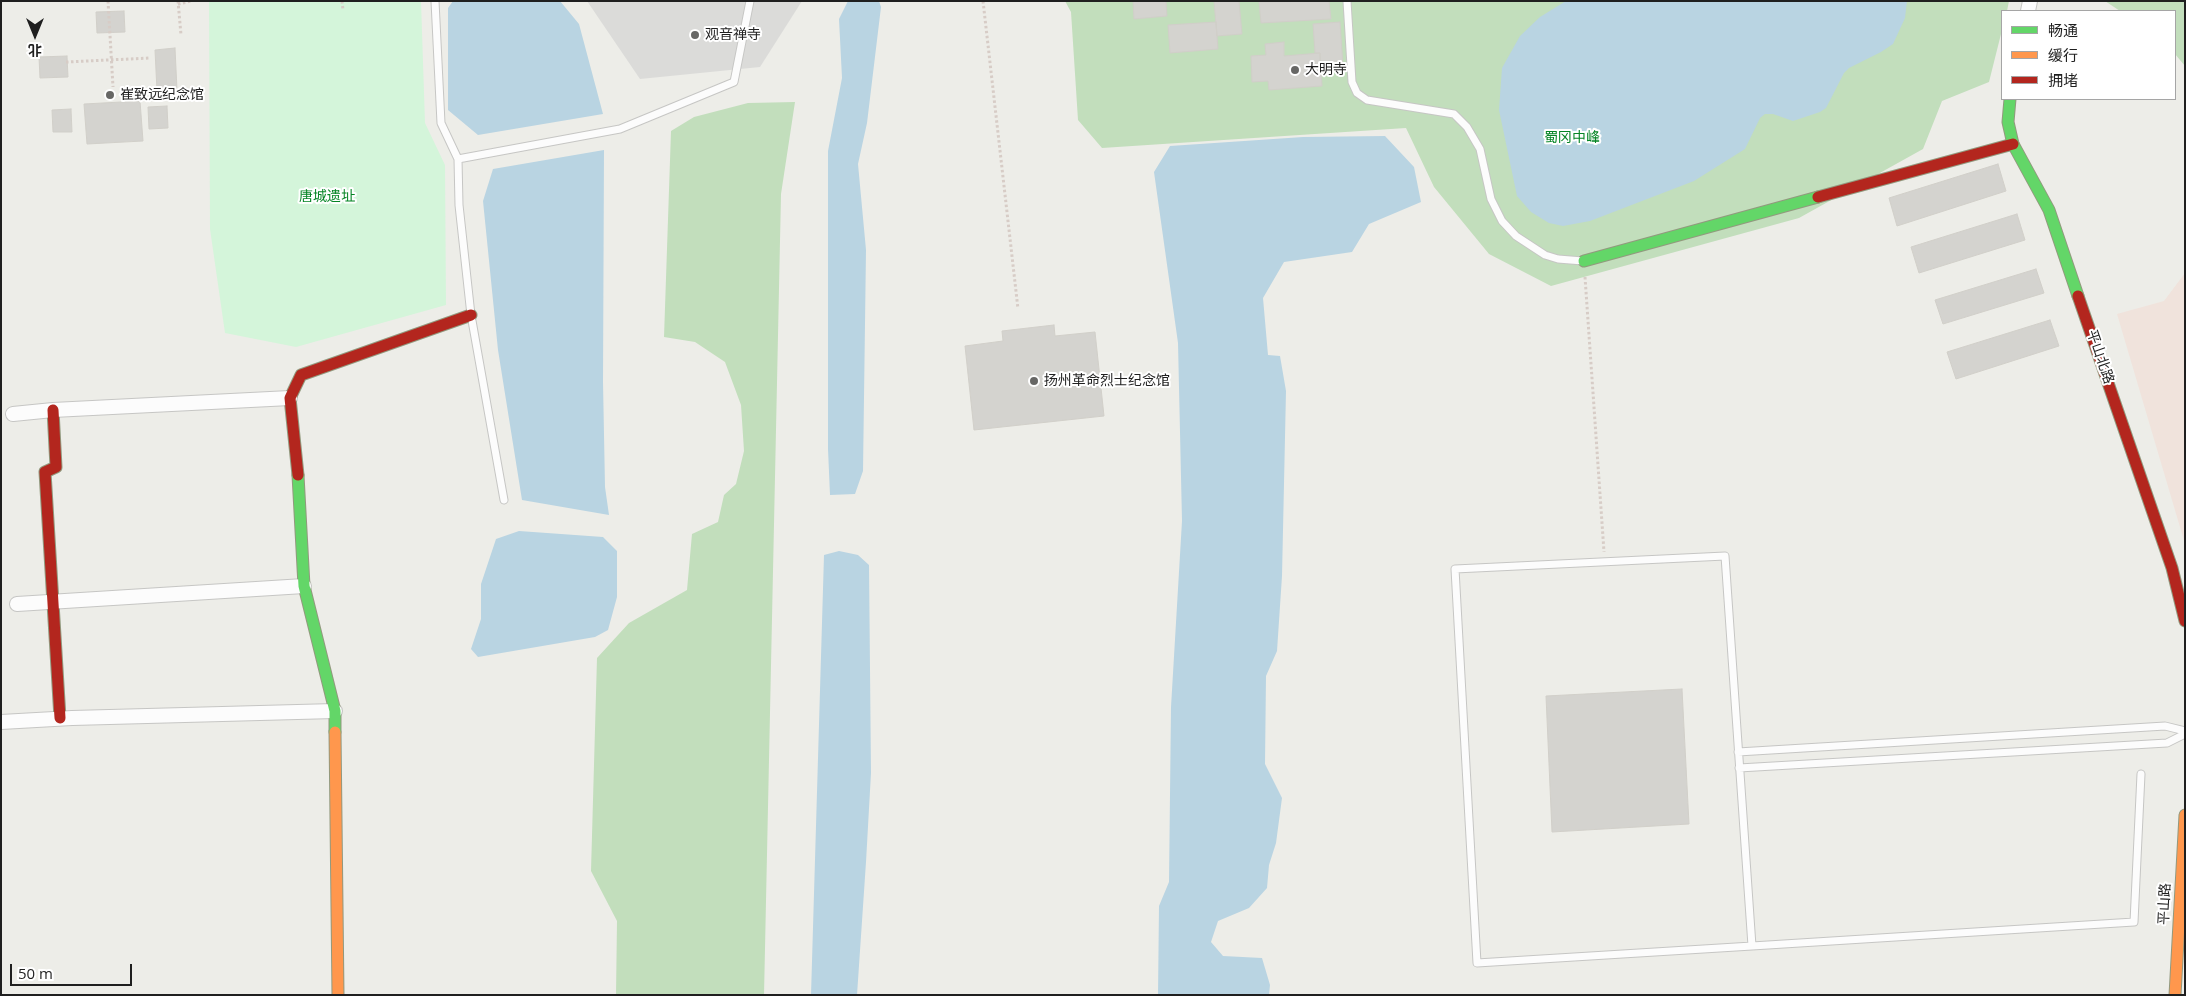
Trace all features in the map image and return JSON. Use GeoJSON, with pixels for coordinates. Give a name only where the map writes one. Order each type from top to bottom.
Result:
{"type":"FeatureCollection","features":[{"type":"Feature","properties":{"kind":"street","name":"平山北路"},"geometry":{"type":"LineString","coordinates":[[2010,100],[2008,122],[2014,144],[2049,210],[2172,568],[2185,621]]}},
{"type":"Feature","properties":{"kind":"street"},"geometry":{"type":"LineString","coordinates":[[1584,261],[2014,144]]}},
{"type":"Feature","properties":{"kind":"street"},"geometry":{"type":"LineString","coordinates":[[338,995],[335,711],[304,586],[300,489],[290,398],[301,375],[471,315]]}},
{"type":"Feature","properties":{"kind":"street"},"geometry":{"type":"LineString","coordinates":[[13,414],[53,410],[290,398]]}},
{"type":"Feature","properties":{"kind":"street"},"geometry":{"type":"LineString","coordinates":[[53,410],[56,467],[45,472],[60,718]]}},
{"type":"Feature","properties":{"kind":"street"},"geometry":{"type":"LineString","coordinates":[[17,604],[304,586]]}},
{"type":"Feature","properties":{"kind":"street"},"geometry":{"type":"LineString","coordinates":[[1,722],[60,718],[335,711]]}},
{"type":"Feature","properties":{"kind":"street","name":"平山路"},"geometry":{"type":"LineString","coordinates":[[2175,995],[2185,815]]}},
{"type":"Feature","properties":{"kind":"lane"},"geometry":{"type":"LineString","coordinates":[[435,1],[441,123],[458,159],[459,205],[471,315],[504,500]]}},
{"type":"Feature","properties":{"kind":"lane"},"geometry":{"type":"LineString","coordinates":[[458,159],[620,129],[734,82],[750,1]]}},
{"type":"Feature","properties":{"kind":"lane"},"geometry":{"type":"LineString","coordinates":[[1347,1],[1352,82],[1357,93],[1366,100],[1454,114],[1467,127],[1480,149],[1491,199],[1502,221],[1516,236],[1546,255],[1558,259],[1584,261]]}},
{"type":"Feature","properties":{"kind":"lane"},"geometry":{"type":"LineString","coordinates":[[1752,946],[1725,556],[1455,569],[1477,963],[1752,946],[2134,922],[2141,774]]}},
{"type":"Feature","properties":{"kind":"lane"},"geometry":{"type":"LineString","coordinates":[[1738,752],[2165,726],[2185,733]]}},
{"type":"Feature","properties":{"kind":"lane"},"geometry":{"type":"LineString","coordinates":[[1739,768],[2167,743],[2185,733]]}},
{"type":"Feature","properties":{"kind":"path"},"geometry":{"type":"LineString","coordinates":[[108,1],[113,87]]}},
{"type":"Feature","properties":{"kind":"path"},"geometry":{"type":"LineString","coordinates":[[181,35],[178,3],[192,1]]}},
{"type":"Feature","properties":{"kind":"path"},"geometry":{"type":"LineString","coordinates":[[342,1],[343,10]]}},
{"type":"Feature","properties":{"kind":"path"},"geometry":{"type":"LineString","coordinates":[[983,1],[1018,309]]}},
{"type":"Feature","properties":{"kind":"path"},"geometry":{"type":"LineString","coordinates":[[66,62],[150,58]]}},
{"type":"Feature","properties":{"kind":"path"},"geometry":{"type":"LineString","coordinates":[[1584,261],[1605,563]]}},
{"type":"Feature","properties":{"kind":"shaded area","name":"观音禅寺"},"geometry":{"type":"Polygon","coordinates":[[[587,1],[802,1],[760,67],[640,79],[587,1]]]}},
{"type":"Feature","properties":{"kind":"shaded area"},"geometry":{"type":"Polygon","coordinates":[[[2185,273],[2185,544],[2117,314],[2164,301],[2185,273]]]}},
{"type":"Feature","properties":{"kind":"green space","name":"唐城遗址"},"geometry":{"type":"Polygon","coordinates":[[[209,1],[421,1],[425,123],[445,165],[446,305],[296,347],[225,333],[210,229],[209,1]]]}},
{"type":"Feature","properties":{"kind":"green space","name":"蜀冈中峰"},"geometry":{"type":"Polygon","coordinates":[[[1065,1],[2009,1],[2007,10],[2001,10],[2001,34],[1989,82],[1942,101],[1923,149],[1799,218],[1551,286],[1489,254],[1434,187],[1406,128],[1102,148],[1078,120],[1071,12],[1065,1]]]}},
{"type":"Feature","properties":{"kind":"green space"},"geometry":{"type":"Polygon","coordinates":[[[2105,1],[2185,1],[2185,66],[2176,55],[2176,10],[2118,10],[2105,1]]]}},
{"type":"Feature","properties":{"kind":"green space"},"geometry":{"type":"Polygon","coordinates":[[[795,102],[781,194],[764,995],[616,995],[617,921],[591,871],[597,658],[629,623],[687,590],[692,534],[718,522],[724,495],[736,484],[744,451],[741,405],[725,362],[695,342],[664,337],[671,131],[694,117],[748,103],[795,102]]]}},
{"type":"Feature","properties":{"kind":"water"},"geometry":{"type":"Polygon","coordinates":[[[453,1],[560,1],[579,24],[603,114],[478,135],[448,110],[448,8],[453,1]]]}},
{"type":"Feature","properties":{"kind":"water"},"geometry":{"type":"Polygon","coordinates":[[[848,1],[879,1],[881,7],[867,123],[858,164],[866,250],[863,471],[855,494],[830,495],[828,449],[828,151],[842,78],[839,19],[848,1]]]}},
{"type":"Feature","properties":{"kind":"water"},"geometry":{"type":"Polygon","coordinates":[[[1566,1],[1907,1],[1905,18],[1893,44],[1849,68],[1844,73],[1826,108],[1820,112],[1793,121],[1773,114],[1765,114],[1760,118],[1745,149],[1694,181],[1590,221],[1563,226],[1549,223],[1531,212],[1517,196],[1499,110],[1502,68],[1520,36],[1540,17],[1566,1]]]}},
{"type":"Feature","properties":{"kind":"water"},"geometry":{"type":"Polygon","coordinates":[[[1385,136],[1414,167],[1421,202],[1369,224],[1352,252],[1284,262],[1263,298],[1268,355],[1280,356],[1286,391],[1282,576],[1277,651],[1266,676],[1265,764],[1282,798],[1276,843],[1269,865],[1267,888],[1249,908],[1218,921],[1211,942],[1223,956],[1262,958],[1270,985],[1269,995],[1158,995],[1159,906],[1169,882],[1171,707],[1182,521],[1178,343],[1154,172],[1170,146],[1303,137],[1385,136]]]}},
{"type":"Feature","properties":{"kind":"water"},"geometry":{"type":"Polygon","coordinates":[[[604,150],[603,382],[605,487],[609,515],[522,500],[498,350],[483,201],[493,169],[604,150]]]}},
{"type":"Feature","properties":{"kind":"water"},"geometry":{"type":"Polygon","coordinates":[[[519,531],[603,537],[617,551],[617,597],[608,630],[595,637],[478,657],[471,649],[481,619],[481,584],[496,539],[519,531]]]}},
{"type":"Feature","properties":{"kind":"water"},"geometry":{"type":"Polygon","coordinates":[[[839,551],[858,555],[869,565],[871,773],[866,862],[857,995],[811,995],[824,555],[839,551]]]}},
{"type":"Feature","properties":{"kind":"building"},"geometry":{"type":"Polygon","coordinates":[[[1133,1],[1166,1],[1167,16],[1134,19],[1133,1]]]}},
{"type":"Feature","properties":{"kind":"building"},"geometry":{"type":"Polygon","coordinates":[[[1214,1],[1239,1],[1242,34],[1217,36],[1214,1]]]}},
{"type":"Feature","properties":{"kind":"building"},"geometry":{"type":"Polygon","coordinates":[[[1329,1],[1331,19],[1261,23],[1259,2],[1329,1]]]}},
{"type":"Feature","properties":{"kind":"building"},"geometry":{"type":"Polygon","coordinates":[[[124,11],[125,32],[97,33],[96,12],[124,11]]]}},
{"type":"Feature","properties":{"kind":"building"},"geometry":{"type":"Polygon","coordinates":[[[1216,22],[1218,49],[1170,53],[1168,25],[1216,22]]]}},
{"type":"Feature","properties":{"kind":"building"},"geometry":{"type":"Polygon","coordinates":[[[1340,22],[1343,66],[1320,67],[1320,53],[1315,53],[1313,24],[1340,22]]]}},
{"type":"Feature","properties":{"kind":"building"},"geometry":{"type":"Polygon","coordinates":[[[1284,42],[1284,56],[1320,53],[1322,86],[1269,90],[1268,81],[1252,82],[1251,56],[1266,55],[1265,44],[1284,42]]]}},
{"type":"Feature","properties":{"kind":"building"},"geometry":{"type":"Polygon","coordinates":[[[175,48],[177,90],[157,91],[155,50],[175,48]]]}},
{"type":"Feature","properties":{"kind":"building"},"geometry":{"type":"Polygon","coordinates":[[[67,56],[68,77],[40,78],[39,57],[67,56]]]}},
{"type":"Feature","properties":{"kind":"building"},"geometry":{"type":"Polygon","coordinates":[[[140,101],[143,141],[87,144],[84,104],[140,101]]]}},
{"type":"Feature","properties":{"kind":"building"},"geometry":{"type":"Polygon","coordinates":[[[167,106],[168,128],[149,129],[148,107],[167,106]]]}},
{"type":"Feature","properties":{"kind":"building"},"geometry":{"type":"Polygon","coordinates":[[[71,109],[72,132],[53,132],[52,110],[71,109]]]}},
{"type":"Feature","properties":{"kind":"building"},"geometry":{"type":"Polygon","coordinates":[[[1998,164],[2006,191],[1897,226],[1889,198],[1998,164]]]}},
{"type":"Feature","properties":{"kind":"building"},"geometry":{"type":"Polygon","coordinates":[[[2017,214],[2025,240],[1919,273],[1911,247],[2017,214]]]}},
{"type":"Feature","properties":{"kind":"building"},"geometry":{"type":"Polygon","coordinates":[[[2036,269],[2044,293],[1943,324],[1935,300],[2036,269]]]}},
{"type":"Feature","properties":{"kind":"building"},"geometry":{"type":"Polygon","coordinates":[[[2050,320],[2059,346],[1956,379],[1947,352],[2050,320]]]}},
{"type":"Feature","properties":{"kind":"building","name":"扬州革命烈士纪念馆"},"geometry":{"type":"Polygon","coordinates":[[[1054,325],[1055,336],[1095,332],[1104,416],[974,430],[965,346],[1003,341],[1002,331],[1054,325]]]}},
{"type":"Feature","properties":{"kind":"building"},"geometry":{"type":"Polygon","coordinates":[[[1682,689],[1689,824],[1552,832],[1546,696],[1682,689]]]}},
{"type":"Feature","properties":{"kind":"traffic: fast"},"geometry":{"type":"LineString","coordinates":[[2010,100],[2008,122],[2013,144],[2049,210],[2078,296]]}},
{"type":"Feature","properties":{"kind":"traffic: fast"},"geometry":{"type":"LineString","coordinates":[[1584,261],[1818,197]]}},
{"type":"Feature","properties":{"kind":"traffic: fast"},"geometry":{"type":"LineString","coordinates":[[298,475],[304,586],[335,711],[335,732]]}},
{"type":"Feature","properties":{"kind":"traffic: slow"},"geometry":{"type":"LineString","coordinates":[[335,732],[338,995]]}},
{"type":"Feature","properties":{"kind":"traffic: slow"},"geometry":{"type":"LineString","coordinates":[[2175,995],[2185,815]]}},
{"type":"Feature","properties":{"kind":"traffic: jam"},"geometry":{"type":"LineString","coordinates":[[1818,197],[2013,144]]}},
{"type":"Feature","properties":{"kind":"traffic: jam"},"geometry":{"type":"LineString","coordinates":[[2078,296],[2172,568],[2185,621]]}},
{"type":"Feature","properties":{"kind":"traffic: jam"},"geometry":{"type":"LineString","coordinates":[[298,475],[290,398],[301,375],[471,315]]}},
{"type":"Feature","properties":{"kind":"traffic: jam"},"geometry":{"type":"LineString","coordinates":[[53,410],[56,467],[45,472],[60,718]]}},
{"type":"Feature","properties":{"kind":"place","name":"观音禅寺"},"geometry":{"type":"Point","coordinates":[695,35]}},
{"type":"Feature","properties":{"kind":"place","name":"大明寺"},"geometry":{"type":"Point","coordinates":[1295,70]}},
{"type":"Feature","properties":{"kind":"place","name":"崔致远纪念馆"},"geometry":{"type":"Point","coordinates":[110,95]}},
{"type":"Feature","properties":{"kind":"place","name":"扬州革命烈士纪念馆"},"geometry":{"type":"Point","coordinates":[1034,381]}}]}
